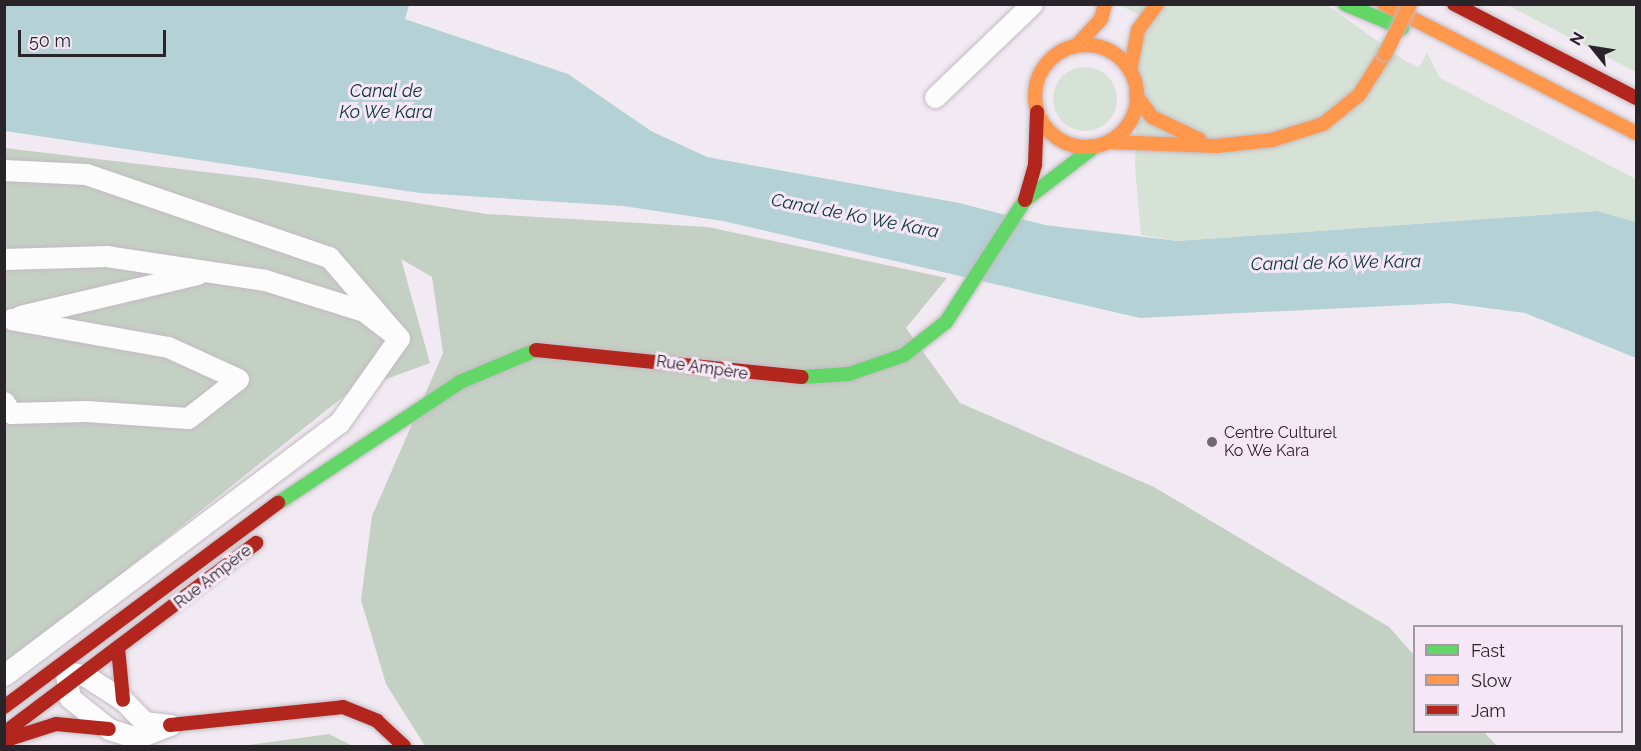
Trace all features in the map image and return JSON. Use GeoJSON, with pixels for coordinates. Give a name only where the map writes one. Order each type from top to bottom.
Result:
{"type":"FeatureCollection","features":[{"type":"Feature","properties":{"kind":"main road"},"geometry":{"type":"LineString","coordinates":[[1025,200],[1035,165],[1037,112],[1042,70],[1076,46],[1101,19],[1105,4]]}},
{"type":"Feature","properties":{"kind":"main road"},"geometry":{"type":"LineString","coordinates":[[1157,4],[1138,30],[1130,71],[1136,95],[1152,117],[1216,146]]}},
{"type":"Feature","properties":{"kind":"main road"},"geometry":{"type":"LineString","coordinates":[[1345,4],[1456,42]]}},
{"type":"Feature","properties":{"kind":"main road"},"geometry":{"type":"LineString","coordinates":[[1384,4],[1636,133]]}},
{"type":"Feature","properties":{"kind":"main road"},"geometry":{"type":"LineString","coordinates":[[1025,200],[1094,147],[1108,142],[1216,146],[1272,140],[1323,124],[1359,95],[1385,54],[1410,4]]}},
{"type":"Feature","properties":{"kind":"main road"},"geometry":{"type":"LineString","coordinates":[[1459,7],[1636,98]]}},
{"type":"Feature","properties":{"kind":"main road"},"geometry":{"type":"LineString","coordinates":[[1076,46],[1107,50],[1130,71]]}},
{"type":"Feature","properties":{"kind":"main road"},"geometry":{"type":"LineString","coordinates":[[1108,142],[1129,123],[1136,95]]}},
{"type":"Feature","properties":{"kind":"main road"},"geometry":{"type":"LineString","coordinates":[[1037,112],[1059,140],[1094,147]]}},
{"type":"Feature","properties":{"kind":"main road","name":"Rue Ampère"},"geometry":{"type":"LineString","coordinates":[[4,707],[222,544],[413,411],[460,382],[536,350],[775,378],[849,374],[904,355],[946,322],[1013,214],[1025,200]]}},
{"type":"Feature","properties":{"kind":"main road","name":"Rue Ampère"},"geometry":{"type":"LineString","coordinates":[[309,502],[413,411]]}},
{"type":"Feature","properties":{"kind":"main road","name":"Rue Ampère"},"geometry":{"type":"LineString","coordinates":[[4,733],[72,678],[118,648],[273,530]]}},
{"type":"Feature","properties":{"kind":"main road"},"geometry":{"type":"LineString","coordinates":[[118,648],[123,700]]}},
{"type":"Feature","properties":{"kind":"main road"},"geometry":{"type":"LineString","coordinates":[[170,725],[343,707],[377,721],[404,747]]}},
{"type":"Feature","properties":{"kind":"main road"},"geometry":{"type":"LineString","coordinates":[[4,741],[56,724],[109,729]]}},
{"type":"Feature","properties":{"kind":"street"},"geometry":{"type":"LineString","coordinates":[[935,97],[1032,4]]}},
{"type":"Feature","properties":{"kind":"street"},"geometry":{"type":"LineString","coordinates":[[4,170],[86,174],[329,256],[399,338]]}},
{"type":"Feature","properties":{"kind":"street"},"geometry":{"type":"LineString","coordinates":[[4,259],[107,256],[265,280],[364,311],[399,338]]}},
{"type":"Feature","properties":{"kind":"street"},"geometry":{"type":"LineString","coordinates":[[8,319],[208,272]]}},
{"type":"Feature","properties":{"kind":"street"},"geometry":{"type":"LineString","coordinates":[[4,402],[11,413],[86,411],[188,418],[238,379],[168,347],[8,319]]}},
{"type":"Feature","properties":{"kind":"street"},"geometry":{"type":"LineString","coordinates":[[4,675],[339,423],[399,338]]}},
{"type":"Feature","properties":{"kind":"street"},"geometry":{"type":"LineString","coordinates":[[28,689],[72,678],[222,544]]}},
{"type":"Feature","properties":{"kind":"street"},"geometry":{"type":"LineString","coordinates":[[72,678],[123,700],[144,722],[170,725]]}},
{"type":"Feature","properties":{"kind":"street"},"geometry":{"type":"LineString","coordinates":[[72,678],[85,715],[109,729],[136,738],[170,725]]}},
{"type":"Feature","properties":{"kind":"shaded area"},"geometry":{"type":"Polygon","coordinates":[[[1119,5],[1327,5],[1404,60],[1419,67],[1427,53],[1440,78],[1636,179],[1636,222],[1597,211],[1178,241],[1141,235],[1135,167],[1140,15],[1119,5]]]}},
{"type":"Feature","properties":{"kind":"shaded area"},"geometry":{"type":"Polygon","coordinates":[[[1507,5],[1632,5],[1636,8],[1636,72],[1507,5]]]}},
{"type":"Feature","properties":{"kind":"shaded area"},"geometry":{"type":"Polygon","coordinates":[[[1085,67],[1103,73],[1111,81],[1117,99],[1111,117],[1103,125],[1085,131],[1067,125],[1059,117],[1053,99],[1059,81],[1067,73],[1085,67]]]}},
{"type":"Feature","properties":{"kind":"shaded area"},"geometry":{"type":"Polygon","coordinates":[[[5,148],[257,178],[487,214],[708,227],[947,278],[906,328],[960,403],[1154,487],[1389,627],[1413,654],[1413,733],[1485,733],[1497,746],[425,746],[386,684],[361,600],[372,516],[443,353],[432,277],[401,259],[430,363],[348,393],[5,667],[5,148]]]}},
{"type":"Feature","properties":{"kind":"shaded area"},"geometry":{"type":"Polygon","coordinates":[[[329,734],[353,746],[242,746],[329,734]]]}},
{"type":"Feature","properties":{"kind":"water","name":"Canal de Ko We Kara"},"geometry":{"type":"Polygon","coordinates":[[[4,5],[409,5],[405,19],[568,74],[651,131],[707,157],[959,203],[1045,225],[1178,241],[1597,211],[1636,222],[1636,358],[1525,313],[1449,303],[1140,318],[723,221],[623,206],[420,193],[5,131],[4,5]]]}},
{"type":"Feature","properties":{"kind":"traffic: fast"},"geometry":{"type":"LineString","coordinates":[[1345,4],[1402,28]]}},
{"type":"Feature","properties":{"kind":"traffic: fast"},"geometry":{"type":"LineString","coordinates":[[802,377],[849,374],[904,355],[946,322],[1025,200],[1094,147]]}},
{"type":"Feature","properties":{"kind":"traffic: fast"},"geometry":{"type":"LineString","coordinates":[[278,503],[460,382],[536,350]]}},
{"type":"Feature","properties":{"kind":"traffic: slow"},"geometry":{"type":"LineString","coordinates":[[1076,46],[1101,19],[1105,4]]}},
{"type":"Feature","properties":{"kind":"traffic: slow"},"geometry":{"type":"LineString","coordinates":[[1130,71],[1138,30],[1157,4]]}},
{"type":"Feature","properties":{"kind":"traffic: slow"},"geometry":{"type":"LineString","coordinates":[[1384,4],[1636,133]]}},
{"type":"Feature","properties":{"kind":"traffic: slow"},"geometry":{"type":"LineString","coordinates":[[1385,54],[1410,4]]}},
{"type":"Feature","properties":{"kind":"traffic: slow"},"geometry":{"type":"LineString","coordinates":[[1086,45],[1105,49],[1122,60],[1133,77],[1137,96],[1133,115],[1122,132],[1105,143],[1086,147],[1067,143],[1050,132],[1039,115],[1035,96],[1039,77],[1050,60],[1067,49],[1086,45]]}},
{"type":"Feature","properties":{"kind":"traffic: slow"},"geometry":{"type":"LineString","coordinates":[[1108,142],[1216,146],[1272,140],[1323,124],[1359,95],[1385,54]]}},
{"type":"Feature","properties":{"kind":"traffic: slow"},"geometry":{"type":"LineString","coordinates":[[1136,95],[1152,117],[1200,140]]}},
{"type":"Feature","properties":{"kind":"traffic: jam"},"geometry":{"type":"LineString","coordinates":[[1454,4],[1636,98]]}},
{"type":"Feature","properties":{"kind":"traffic: jam"},"geometry":{"type":"LineString","coordinates":[[1025,200],[1035,164],[1037,112]]}},
{"type":"Feature","properties":{"kind":"traffic: jam"},"geometry":{"type":"LineString","coordinates":[[536,350],[802,377]]}},
{"type":"Feature","properties":{"kind":"traffic: jam"},"geometry":{"type":"LineString","coordinates":[[4,707],[278,503]]}},
{"type":"Feature","properties":{"kind":"traffic: jam"},"geometry":{"type":"LineString","coordinates":[[4,733],[256,543]]}},
{"type":"Feature","properties":{"kind":"traffic: jam"},"geometry":{"type":"LineString","coordinates":[[118,648],[123,700]]}},
{"type":"Feature","properties":{"kind":"traffic: jam"},"geometry":{"type":"LineString","coordinates":[[170,725],[343,707],[377,721],[404,746]]}},
{"type":"Feature","properties":{"kind":"traffic: jam"},"geometry":{"type":"LineString","coordinates":[[9,739],[56,724],[109,729]]}},
{"type":"Feature","properties":{"kind":"place","name":"Centre Culturel Ko We Kara"},"geometry":{"type":"Point","coordinates":[1212,442]}}]}
